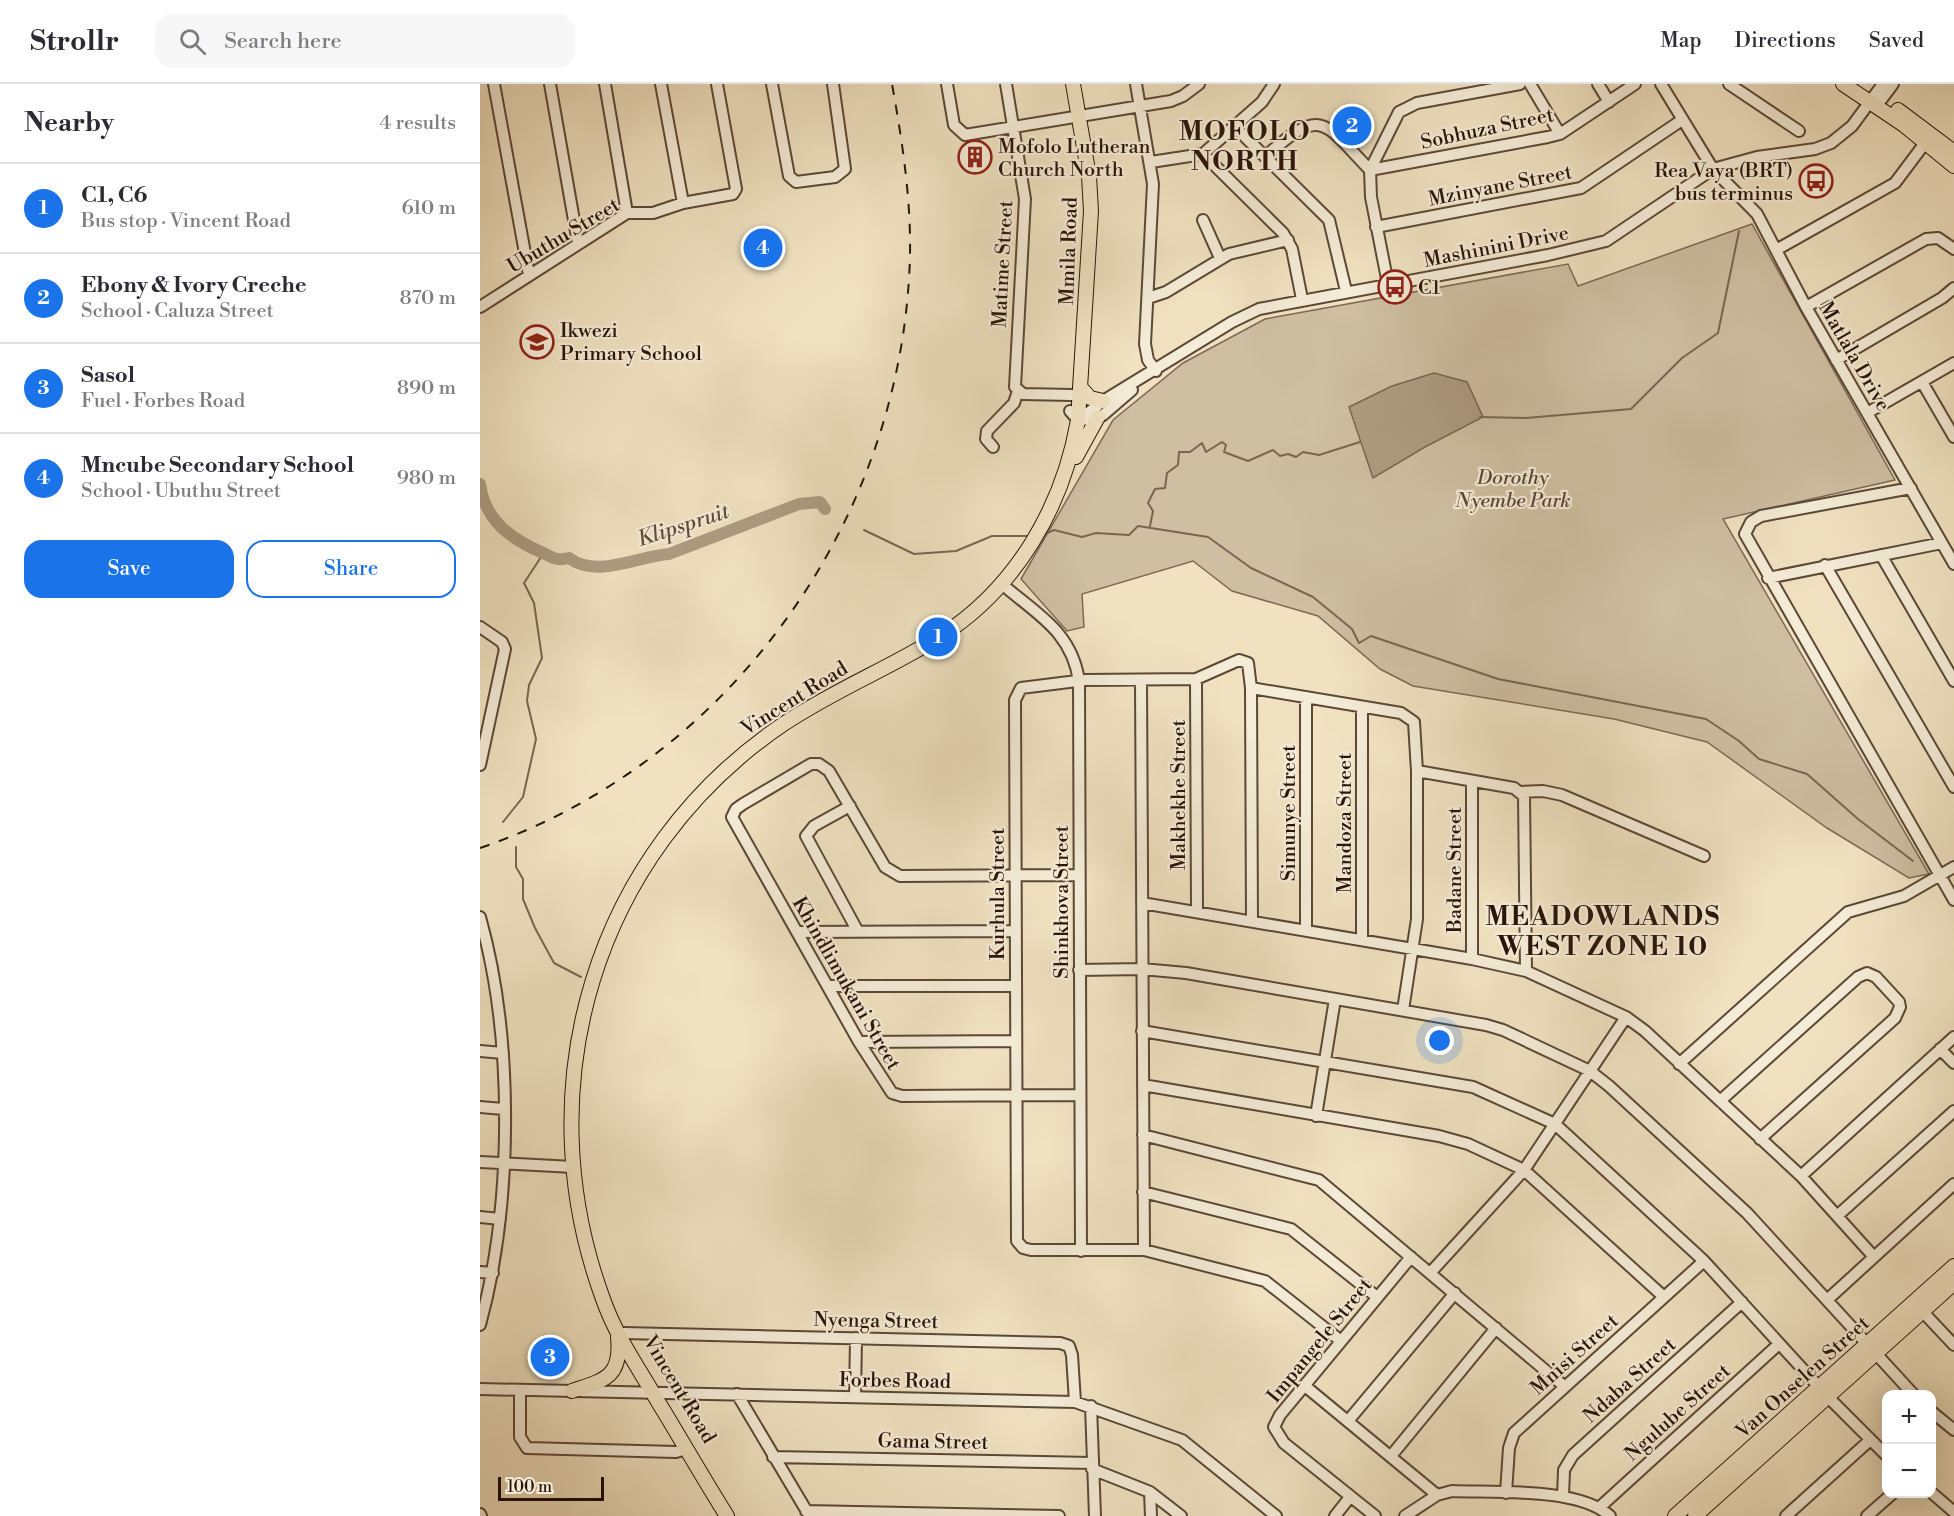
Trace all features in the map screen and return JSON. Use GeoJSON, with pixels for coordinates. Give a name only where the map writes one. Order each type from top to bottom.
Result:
{"type":"FeatureCollection","features":[{"type":"Feature","properties":{"kind":"main road","name":"Mmila Road"},"geometry":{"type":"LineString","coordinates":[[1068,84],[1077,119]]}},
{"type":"Feature","properties":{"kind":"main road","name":"Mmila Road"},"geometry":{"type":"LineString","coordinates":[[1073,84],[1091,200],[1074,416]]}},
{"type":"Feature","properties":{"kind":"main road"},"geometry":{"type":"LineString","coordinates":[[1843,84],[1878,97],[1954,166]]}},
{"type":"Feature","properties":{"kind":"main road"},"geometry":{"type":"LineString","coordinates":[[1860,84],[1954,152]]}},
{"type":"Feature","properties":{"kind":"main road"},"geometry":{"type":"LineString","coordinates":[[1076,392],[1092,400],[1103,401]]}},
{"type":"Feature","properties":{"kind":"main road","name":"Vincent Road"},"geometry":{"type":"LineString","coordinates":[[733,1516],[621,1332],[597,1280],[583,1231],[573,1167],[573,1075],[578,1033],[591,981],[617,916],[641,872],[667,833],[705,789],[759,741],[816,704],[939,637],[977,609],[1003,585],[1023,557],[1051,507],[1064,470],[1074,416]]}},
{"type":"Feature","properties":{"kind":"main road"},"geometry":{"type":"LineString","coordinates":[[1064,470],[1098,417]]}},
{"type":"Feature","properties":{"kind":"main road","name":"Van Onselen Street"},"geometry":{"type":"LineString","coordinates":[[1873,1349],[1954,1266]]}},
{"type":"Feature","properties":{"kind":"main road","name":"Van Onselen Street"},"geometry":{"type":"LineString","coordinates":[[1675,1516],[1954,1283]]}},
{"type":"Feature","properties":{"kind":"main road"},"geometry":{"type":"LineString","coordinates":[[572,1391],[603,1380],[612,1372],[619,1355],[621,1332]]}},
{"type":"Feature","properties":{"kind":"main road","name":"Van Onselen Street"},"geometry":{"type":"LineString","coordinates":[[1695,1516],[1823,1392]]}},
{"type":"Feature","properties":{"kind":"main road","name":"Vincent Road"},"geometry":{"type":"LineString","coordinates":[[657,1393],[686,1449],[727,1516]]}},
{"type":"Feature","properties":{"kind":"street"},"geometry":{"type":"LineString","coordinates":[[494,84],[529,275]]}},
{"type":"Feature","properties":{"kind":"street"},"geometry":{"type":"LineString","coordinates":[[550,84],[578,243]]}},
{"type":"Feature","properties":{"kind":"street"},"geometry":{"type":"LineString","coordinates":[[605,84],[627,213]]}},
{"type":"Feature","properties":{"kind":"street"},"geometry":{"type":"LineString","coordinates":[[662,84],[683,203]]}},
{"type":"Feature","properties":{"kind":"street","name":"Ubuthu Street"},"geometry":{"type":"LineString","coordinates":[[480,307],[627,213],[653,213],[683,203],[733,194],[736,189],[717,84]]}},
{"type":"Feature","properties":{"kind":"street"},"geometry":{"type":"LineString","coordinates":[[772,84],[789,176],[794,182],[835,177],[845,169],[833,84]]}},
{"type":"Feature","properties":{"kind":"street"},"geometry":{"type":"LineString","coordinates":[[947,84],[954,125],[965,135],[1077,119],[1177,100],[1199,84]]}},
{"type":"Feature","properties":{"kind":"street","name":"Matime Street"},"geometry":{"type":"LineString","coordinates":[[1006,84],[1025,200],[1015,381],[1018,391]]}},
{"type":"Feature","properties":{"kind":"street"},"geometry":{"type":"LineString","coordinates":[[1136,84],[1151,162],[1154,200],[1146,351],[1156,371]]}},
{"type":"Feature","properties":{"kind":"street"},"geometry":{"type":"LineString","coordinates":[[1151,162],[1203,154],[1266,99],[1274,84]]}},
{"type":"Feature","properties":{"kind":"street"},"geometry":{"type":"LineString","coordinates":[[1388,284],[1376,227],[1370,170],[1399,112],[1407,106],[1520,84]]}},
{"type":"Feature","properties":{"kind":"street"},"geometry":{"type":"LineString","coordinates":[[1530,84],[1560,134]]}},
{"type":"Feature","properties":{"kind":"street"},"geometry":{"type":"LineString","coordinates":[[1598,84],[1609,102]]}},
{"type":"Feature","properties":{"kind":"street","name":"Sobhuza Street"},"geometry":{"type":"LineString","coordinates":[[1370,170],[1560,134],[1635,84]]}},
{"type":"Feature","properties":{"kind":"street","name":"Matlala Drive"},"geometry":{"type":"LineString","coordinates":[[1661,84],[1715,172],[1757,214],[1806,307],[1954,564]]}},
{"type":"Feature","properties":{"kind":"street"},"geometry":{"type":"LineString","coordinates":[[1730,84],[1799,131]]}},
{"type":"Feature","properties":{"kind":"street","name":"Mashinini Drive"},"geometry":{"type":"LineString","coordinates":[[1074,416],[1156,371],[1246,314],[1302,299],[1592,246],[1614,237],[1715,172],[1830,151],[1847,140],[1878,97],[1893,84]]}},
{"type":"Feature","properties":{"kind":"street","name":"Mzinyane Street"},"geometry":{"type":"LineString","coordinates":[[1376,227],[1581,188],[1682,120]]}},
{"type":"Feature","properties":{"kind":"street"},"geometry":{"type":"LineString","coordinates":[[1266,156],[1294,131],[1316,124],[1330,130],[1370,170]]}},
{"type":"Feature","properties":{"kind":"street"},"geometry":{"type":"LineString","coordinates":[[1234,126],[1329,220],[1346,291]]}},
{"type":"Feature","properties":{"kind":"street"},"geometry":{"type":"LineString","coordinates":[[1776,250],[1895,183],[1925,142]]}},
{"type":"Feature","properties":{"kind":"street"},"geometry":{"type":"LineString","coordinates":[[1203,154],[1288,240],[1302,299]]}},
{"type":"Feature","properties":{"kind":"street"},"geometry":{"type":"LineString","coordinates":[[1203,220],[1220,258]]}},
{"type":"Feature","properties":{"kind":"street"},"geometry":{"type":"LineString","coordinates":[[1806,307],[1926,238],[1938,238],[1954,249]]}},
{"type":"Feature","properties":{"kind":"street"},"geometry":{"type":"LineString","coordinates":[[1148,298],[1166,292],[1220,258],[1240,250],[1288,240]]}},
{"type":"Feature","properties":{"kind":"street"},"geometry":{"type":"LineString","coordinates":[[1836,360],[1942,298],[1954,288]]}},
{"type":"Feature","properties":{"kind":"street"},"geometry":{"type":"LineString","coordinates":[[1867,413],[1954,363]]}},
{"type":"Feature","properties":{"kind":"street","name":"Mashinini Drive"},"geometry":{"type":"LineString","coordinates":[[1074,416],[1098,417],[1156,371]]}},
{"type":"Feature","properties":{"kind":"street"},"geometry":{"type":"LineString","coordinates":[[1922,382],[1954,436]]}},
{"type":"Feature","properties":{"kind":"street"},"geometry":{"type":"LineString","coordinates":[[993,447],[986,439],[987,431],[1014,403],[1018,391],[1023,394],[1076,392]]}},
{"type":"Feature","properties":{"kind":"street"},"geometry":{"type":"LineString","coordinates":[[1911,488],[1755,518],[1748,527],[1746,540],[1954,900]]}},
{"type":"Feature","properties":{"kind":"street"},"geometry":{"type":"LineString","coordinates":[[1768,578],[1942,543]]}},
{"type":"Feature","properties":{"kind":"street"},"geometry":{"type":"LineString","coordinates":[[1881,555],[1954,681]]}},
{"type":"Feature","properties":{"kind":"street"},"geometry":{"type":"LineString","coordinates":[[1825,565],[1954,787]]}},
{"type":"Feature","properties":{"kind":"street","name":"Shinkhova Street"},"geometry":{"type":"LineString","coordinates":[[1003,585],[1064,638],[1076,662],[1079,681],[1080,1251]]}},
{"type":"Feature","properties":{"kind":"street"},"geometry":{"type":"LineString","coordinates":[[480,627],[502,642],[505,649],[480,765]]}},
{"type":"Feature","properties":{"kind":"street","name":"Kurhula Street"},"geometry":{"type":"LineString","coordinates":[[1252,921],[1251,667],[1242,660],[1196,679],[1079,681],[1025,686],[1016,696],[1017,1241],[1023,1248],[1031,1250],[1144,1250],[1265,1281],[1341,1341]]}},
{"type":"Feature","properties":{"kind":"street","name":"Makhekhe Street"},"geometry":{"type":"LineString","coordinates":[[1196,679],[1197,911]]}},
{"type":"Feature","properties":{"kind":"street"},"geometry":{"type":"LineString","coordinates":[[1141,680],[1144,1250]]}},
{"type":"Feature","properties":{"kind":"street"},"geometry":{"type":"LineString","coordinates":[[1251,688],[1401,713],[1411,718],[1415,727],[1417,771],[1414,949],[1403,1010]]}},
{"type":"Feature","properties":{"kind":"street","name":"Simunye Street"},"geometry":{"type":"LineString","coordinates":[[1306,697],[1306,930]]}},
{"type":"Feature","properties":{"kind":"street","name":"Mandoza Street"},"geometry":{"type":"LineString","coordinates":[[1362,707],[1362,939]]}},
{"type":"Feature","properties":{"kind":"street","name":"Khindlimukani Street"},"geometry":{"type":"LineString","coordinates":[[850,806],[829,771],[819,764],[812,764],[742,804],[736,809],[732,818],[888,1090],[896,1095],[1079,1095]]}},
{"type":"Feature","properties":{"kind":"street"},"geometry":{"type":"LineString","coordinates":[[1417,771],[1514,788],[1521,792],[1543,791],[1562,795],[1704,856]]}},
{"type":"Feature","properties":{"kind":"street","name":"Badane Street"},"geometry":{"type":"LineString","coordinates":[[1472,781],[1472,959]]}},
{"type":"Feature","properties":{"kind":"street"},"geometry":{"type":"LineString","coordinates":[[1521,792],[1526,807],[1526,971]]}},
{"type":"Feature","properties":{"kind":"street"},"geometry":{"type":"LineString","coordinates":[[857,930],[806,836],[813,826],[850,806],[885,867],[893,874],[1078,875]]}},
{"type":"Feature","properties":{"kind":"street"},"geometry":{"type":"LineString","coordinates":[[1679,1064],[1848,912],[1904,896],[1954,867]]}},
{"type":"Feature","properties":{"kind":"street"},"geometry":{"type":"LineString","coordinates":[[1142,903],[1362,939],[1526,971],[1626,1017],[1801,1176],[1874,1257]]}},
{"type":"Feature","properties":{"kind":"street"},"geometry":{"type":"LineString","coordinates":[[480,917],[503,1053],[503,1164],[500,1219],[493,1273],[480,1325]]}},
{"type":"Feature","properties":{"kind":"street"},"geometry":{"type":"LineString","coordinates":[[797,932],[1016,930]]}},
{"type":"Feature","properties":{"kind":"street"},"geometry":{"type":"LineString","coordinates":[[1079,970],[1142,969],[1186,973],[1403,1010],[1503,1030],[1590,1071],[1747,1213],[1909,1390]]}},
{"type":"Feature","properties":{"kind":"street"},"geometry":{"type":"LineString","coordinates":[[1720,1101],[1858,977],[1867,973],[1876,977],[1899,1002],[1900,1007],[1895,1018],[1760,1139]]}},
{"type":"Feature","properties":{"kind":"street"},"geometry":{"type":"LineString","coordinates":[[828,986],[1016,986]]}},
{"type":"Feature","properties":{"kind":"street"},"geometry":{"type":"LineString","coordinates":[[1316,1116],[1335,999]]}},
{"type":"Feature","properties":{"kind":"street"},"geometry":{"type":"LineString","coordinates":[[1431,1272],[1524,1170],[1626,1017]]}},
{"type":"Feature","properties":{"kind":"street"},"geometry":{"type":"LineString","coordinates":[[1142,1031],[1325,1060],[1473,1087],[1555,1124],[1704,1260],[1823,1392],[1869,1441],[1882,1451]]}},
{"type":"Feature","properties":{"kind":"street"},"geometry":{"type":"LineString","coordinates":[[1801,1176],[1954,1036]]}},
{"type":"Feature","properties":{"kind":"street"},"geometry":{"type":"LineString","coordinates":[[859,1042],[1016,1041]]}},
{"type":"Feature","properties":{"kind":"street"},"geometry":{"type":"LineString","coordinates":[[1940,1049],[1954,1063]]}},
{"type":"Feature","properties":{"kind":"street"},"geometry":{"type":"LineString","coordinates":[[480,1051],[503,1053]]}},
{"type":"Feature","properties":{"kind":"street"},"geometry":{"type":"LineString","coordinates":[[1143,1085],[1455,1140],[1524,1170],[1664,1297]]}},
{"type":"Feature","properties":{"kind":"street"},"geometry":{"type":"LineString","coordinates":[[480,1107],[503,1109]]}},
{"type":"Feature","properties":{"kind":"street"},"geometry":{"type":"LineString","coordinates":[[1837,1216],[1954,1111]]}},
{"type":"Feature","properties":{"kind":"street"},"geometry":{"type":"LineString","coordinates":[[1143,1135],[1319,1180],[1564,1386]]}},
{"type":"Feature","properties":{"kind":"street"},"geometry":{"type":"LineString","coordinates":[[480,1162],[573,1167]]}},
{"type":"Feature","properties":{"kind":"street"},"geometry":{"type":"LineString","coordinates":[[1827,1299],[1954,1184]]}},
{"type":"Feature","properties":{"kind":"street"},"geometry":{"type":"LineString","coordinates":[[1143,1192],[1291,1229],[1377,1297]]}},
{"type":"Feature","properties":{"kind":"street"},"geometry":{"type":"LineString","coordinates":[[480,1217],[500,1219]]}},
{"type":"Feature","properties":{"kind":"street","name":"Impangele Street"},"geometry":{"type":"LineString","coordinates":[[1375,1516],[1276,1434],[1274,1427],[1280,1415],[1411,1257]]}},
{"type":"Feature","properties":{"kind":"street","name":"Mnisi Street"},"geometry":{"type":"LineString","coordinates":[[1506,1493],[1511,1439],[1521,1425],[1704,1260]]}},
{"type":"Feature","properties":{"kind":"street"},"geometry":{"type":"LineString","coordinates":[[480,1272],[493,1273]]}},
{"type":"Feature","properties":{"kind":"street"},"geometry":{"type":"LineString","coordinates":[[1348,1421],[1455,1293]]}},
{"type":"Feature","properties":{"kind":"street","name":"Ndaba Street"},"geometry":{"type":"LineString","coordinates":[[1563,1497],[1564,1470],[1574,1455],[1742,1302]]}},
{"type":"Feature","properties":{"kind":"street"},"geometry":{"type":"LineString","coordinates":[[1923,1311],[1954,1344]]}},
{"type":"Feature","properties":{"kind":"street"},"geometry":{"type":"LineString","coordinates":[[1391,1456],[1496,1328]]}},
{"type":"Feature","properties":{"kind":"street","name":"Nyenga Street"},"geometry":{"type":"LineString","coordinates":[[621,1332],[1066,1344],[1072,1355],[1075,1402]]}},
{"type":"Feature","properties":{"kind":"street"},"geometry":{"type":"LineString","coordinates":[[855,1397],[856,1338]]}},
{"type":"Feature","properties":{"kind":"street","name":"Ngulube Street"},"geometry":{"type":"LineString","coordinates":[[1600,1507],[1779,1344]]}},
{"type":"Feature","properties":{"kind":"street"},"geometry":{"type":"LineString","coordinates":[[1305,1386],[1437,1495]]}},
{"type":"Feature","properties":{"kind":"street","name":"Forbes Road"},"geometry":{"type":"LineString","coordinates":[[480,1389],[1075,1402],[1182,1440],[1276,1516]]}},
{"type":"Feature","properties":{"kind":"street"},"geometry":{"type":"LineString","coordinates":[[520,1390],[520,1437],[527,1448],[669,1452],[686,1449]]}},
{"type":"Feature","properties":{"kind":"street"},"geometry":{"type":"LineString","coordinates":[[737,1394],[807,1514],[1059,1516]]}},
{"type":"Feature","properties":{"kind":"street"},"geometry":{"type":"LineString","coordinates":[[1091,1406],[1095,1516]]}},
{"type":"Feature","properties":{"kind":"street"},"geometry":{"type":"LineString","coordinates":[[1936,1415],[1954,1430]]}},
{"type":"Feature","properties":{"kind":"street"},"geometry":{"type":"LineString","coordinates":[[1786,1516],[1869,1441]]}},
{"type":"Feature","properties":{"kind":"street","name":"Gama Street"},"geometry":{"type":"LineString","coordinates":[[773,1457],[1092,1466],[1150,1492],[1181,1516]]}},
{"type":"Feature","properties":{"kind":"street"},"geometry":{"type":"LineString","coordinates":[[1405,1516],[1437,1495],[1452,1491],[1563,1497],[1600,1507],[1610,1516]]}},
{"type":"Feature","properties":{"kind":"street"},"geometry":{"type":"LineString","coordinates":[[1150,1492],[1151,1516]]}},
{"type":"Feature","properties":{"kind":"street"},"geometry":{"type":"LineString","coordinates":[[1936,1496],[1954,1512],[1949,1516]]}},
{"type":"Feature","properties":{"kind":"street"},"geometry":{"type":"LineString","coordinates":[[1335,1516],[1350,1497]]}},
{"type":"Feature","properties":{"kind":"street"},"geometry":{"type":"LineString","coordinates":[[1867,1516],[1887,1498]]}},
{"type":"Feature","properties":{"kind":"green space","name":"Dorothy Nyembe Park"},"geometry":{"type":"Polygon","coordinates":[[[1752,224],[1895,480],[1723,519],[1929,874],[1909,878],[1827,828],[1707,742],[1614,719],[1413,686],[1380,669],[1318,616],[1232,591],[1193,561],[1082,594],[1084,627],[1067,631],[1021,579],[1113,420],[1183,363],[1265,319],[1568,264],[1578,286],[1752,224]]]}},
{"type":"Feature","properties":{"kind":"shaded area"},"geometry":{"type":"Polygon","coordinates":[[[1434,373],[1467,382],[1483,417],[1425,447],[1373,478],[1349,407],[1392,386],[1434,373]]]}},
{"type":"Feature","properties":{"kind":"waterway"},"geometry":{"type":"LineString","coordinates":[[1480,417],[1526,418],[1631,409],[1682,358],[1718,333],[1739,231]]}},
{"type":"Feature","properties":{"kind":"waterway"},"geometry":{"type":"LineString","coordinates":[[1150,526],[1153,511],[1148,503],[1155,489],[1165,488],[1167,473],[1178,465],[1179,452],[1190,452],[1202,443],[1206,452],[1222,442],[1226,445],[1224,452],[1248,461],[1273,450],[1280,456],[1288,454],[1296,457],[1303,452],[1319,455],[1360,442]]}},
{"type":"Feature","properties":{"kind":"waterway","name":"Klipspruit"},"geometry":{"type":"LineString","coordinates":[[480,484],[487,508],[510,535],[553,558],[569,558],[592,567],[618,565],[669,554],[799,504],[820,502],[825,509]]}},
{"type":"Feature","properties":{"kind":"waterway"},"geometry":{"type":"LineString","coordinates":[[1043,535],[1054,530],[1082,537],[1096,533],[1129,535],[1138,526],[1208,537],[1251,568],[1313,597],[1352,629],[1359,643],[1371,636],[1498,679],[1706,719],[1739,741],[1759,759],[1807,774],[1858,819],[1913,861]]}},
{"type":"Feature","properties":{"kind":"waterway"},"geometry":{"type":"LineString","coordinates":[[864,530],[914,554],[956,551],[992,536],[1029,536]]}},
{"type":"Feature","properties":{"kind":"waterway"},"geometry":{"type":"LineString","coordinates":[[503,822],[523,797],[536,739],[527,701],[529,685],[542,658],[534,603],[524,583],[543,554]]}},
{"type":"Feature","properties":{"kind":"waterway"},"geometry":{"type":"LineString","coordinates":[[516,847],[516,867],[523,879],[523,899],[535,928],[554,963],[581,977]]}},
{"type":"Feature","properties":{"kind":"railway"},"geometry":{"type":"LineString","coordinates":[[480,848],[570,809],[652,756],[725,692],[787,618],[837,536],[876,447],[900,353],[910,255],[910,233],[905,169],[892,84]]}},
{"type":"Feature","properties":{"kind":"place","name":"Ebony & Ivory Creche"},"geometry":{"type":"Point","coordinates":[1352,126]}},
{"type":"Feature","properties":{"kind":"place","name":"Mofolo Lutheran Church North"},"geometry":{"type":"Point","coordinates":[975,157]}},
{"type":"Feature","properties":{"kind":"place","name":"Rea Vaya (BRT) bus terminus"},"geometry":{"type":"Point","coordinates":[1816,181]}},
{"type":"Feature","properties":{"kind":"place","name":"Mncube Secondary School"},"geometry":{"type":"Point","coordinates":[763,248]}},
{"type":"Feature","properties":{"kind":"place","name":"C1"},"geometry":{"type":"Point","coordinates":[1395,287]}},
{"type":"Feature","properties":{"kind":"place","name":"Ikwezi Primary School"},"geometry":{"type":"Point","coordinates":[537,342]}},
{"type":"Feature","properties":{"kind":"place","name":"C1, C6"},"geometry":{"type":"Point","coordinates":[938,637]}},
{"type":"Feature","properties":{"kind":"place","name":"Sasol"},"geometry":{"type":"Point","coordinates":[550,1357]}},
{"type":"Feature","properties":{"kind":"district","name":"MOFOLO NORTH"},"geometry":{"type":"Point","coordinates":[1245,146]}},
{"type":"Feature","properties":{"kind":"district","name":"MEADOWLANDS WEST ZONE 10"},"geometry":{"type":"Point","coordinates":[1603,931]}}]}
